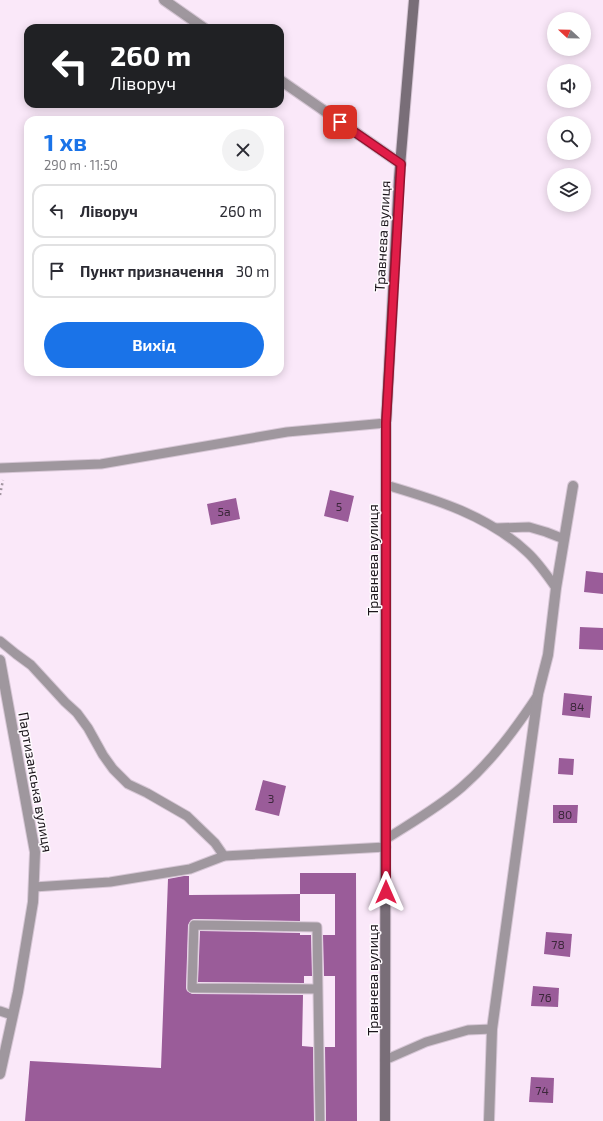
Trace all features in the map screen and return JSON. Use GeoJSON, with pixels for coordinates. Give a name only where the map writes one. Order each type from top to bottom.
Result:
{"type":"FeatureCollection","features":[{"type":"Feature","properties":{"kind":"street"},"geometry":{"type":"LineString","coordinates":[[164,0],[198,24]]}},
{"type":"Feature","properties":{"kind":"street","name":"Травнева вулиця"},"geometry":{"type":"LineString","coordinates":[[385,1121],[386,423],[401,164],[414,0]]}},
{"type":"Feature","properties":{"kind":"street"},"geometry":{"type":"LineString","coordinates":[[284,83],[401,164]]}},
{"type":"Feature","properties":{"kind":"street"},"geometry":{"type":"LineString","coordinates":[[489,1121],[492,1029],[538,694],[548,655],[556,588],[573,486]]}},
{"type":"Feature","properties":{"kind":"street","name":"Партизанська вулиця"},"geometry":{"type":"LineString","coordinates":[[0,660],[35,852],[33,902],[18,992],[0,1074]]}},
{"type":"Feature","properties":{"kind":"lane"},"geometry":{"type":"LineString","coordinates":[[0,468],[101,464],[287,432],[386,423]]}},
{"type":"Feature","properties":{"kind":"lane"},"geometry":{"type":"LineString","coordinates":[[386,485],[415,493],[457,508],[496,528],[514,540],[528,553],[546,573],[556,588]]}},
{"type":"Feature","properties":{"kind":"lane"},"geometry":{"type":"LineString","coordinates":[[496,528],[529,527],[564,539]]}},
{"type":"Feature","properties":{"kind":"lane"},"geometry":{"type":"LineString","coordinates":[[0,641],[31,665],[77,713],[113,769],[128,784],[187,816],[215,842],[224,856]]}},
{"type":"Feature","properties":{"kind":"lane"},"geometry":{"type":"LineString","coordinates":[[34,887],[110,882],[190,869],[224,856],[386,843],[461,788],[484,766],[517,726],[538,694]]}},
{"type":"Feature","properties":{"kind":"lane"},"geometry":{"type":"LineString","coordinates":[[318,989],[192,988],[194,926],[317,927],[318,989],[320,1121]]}},
{"type":"Feature","properties":{"kind":"lane"},"geometry":{"type":"LineString","coordinates":[[0,1011],[12,1016]]}},
{"type":"Feature","properties":{"kind":"lane"},"geometry":{"type":"LineString","coordinates":[[385,1060],[426,1042],[468,1030],[492,1029]]}},
{"type":"Feature","properties":{"kind":"building"},"geometry":{"type":"Polygon","coordinates":[[[330,490],[354,496],[348,522],[324,516],[330,490]]]}},
{"type":"Feature","properties":{"kind":"building"},"geometry":{"type":"Polygon","coordinates":[[[236,498],[240,519],[211,525],[207,504],[236,498]]]}},
{"type":"Feature","properties":{"kind":"building"},"geometry":{"type":"Polygon","coordinates":[[[586,571],[603,573],[603,594],[584,592],[586,571]]]}},
{"type":"Feature","properties":{"kind":"building"},"geometry":{"type":"Polygon","coordinates":[[[580,627],[603,628],[603,650],[579,649],[580,627]]]}},
{"type":"Feature","properties":{"kind":"building"},"geometry":{"type":"Polygon","coordinates":[[[564,693],[592,696],[590,718],[562,715],[564,693]]]}},
{"type":"Feature","properties":{"kind":"building"},"geometry":{"type":"Polygon","coordinates":[[[559,758],[574,759],[573,775],[558,774],[559,758]]]}},
{"type":"Feature","properties":{"kind":"building"},"geometry":{"type":"Polygon","coordinates":[[[263,780],[286,786],[279,816],[255,810],[263,780]]]}},
{"type":"Feature","properties":{"kind":"building"},"geometry":{"type":"Polygon","coordinates":[[[553,805],[578,805],[577,823],[553,823],[553,805]]]}},
{"type":"Feature","properties":{"kind":"building"},"geometry":{"type":"Polygon","coordinates":[[[300,873],[356,873],[357,1121],[326,1121],[325,1047],[335,1047],[335,976],[324,976],[323,935],[335,935],[335,894],[300,894],[300,873]]]}},
{"type":"Feature","properties":{"kind":"building"},"geometry":{"type":"Polygon","coordinates":[[[189,876],[189,895],[300,894],[300,921],[191,920],[188,925],[186,988],[187,991],[192,994],[303,995],[302,1046],[313,1047],[314,1121],[25,1121],[30,1061],[161,1068],[168,879],[189,876]]]}},
{"type":"Feature","properties":{"kind":"building"},"geometry":{"type":"Polygon","coordinates":[[[200,931],[300,933],[300,935],[311,935],[312,976],[304,976],[304,983],[198,982],[200,931]]]}},
{"type":"Feature","properties":{"kind":"building"},"geometry":{"type":"Polygon","coordinates":[[[546,932],[572,934],[570,957],[544,954],[546,932]]]}},
{"type":"Feature","properties":{"kind":"building"},"geometry":{"type":"Polygon","coordinates":[[[533,986],[559,988],[558,1007],[531,1006],[533,986]]]}},
{"type":"Feature","properties":{"kind":"building"},"geometry":{"type":"Polygon","coordinates":[[[531,1077],[554,1078],[553,1103],[529,1102],[531,1077]]]}},
{"type":"Feature","properties":{"kind":"route"},"geometry":{"type":"LineString","coordinates":[[340,122],[401,164],[386,423],[386,892]]}}]}
